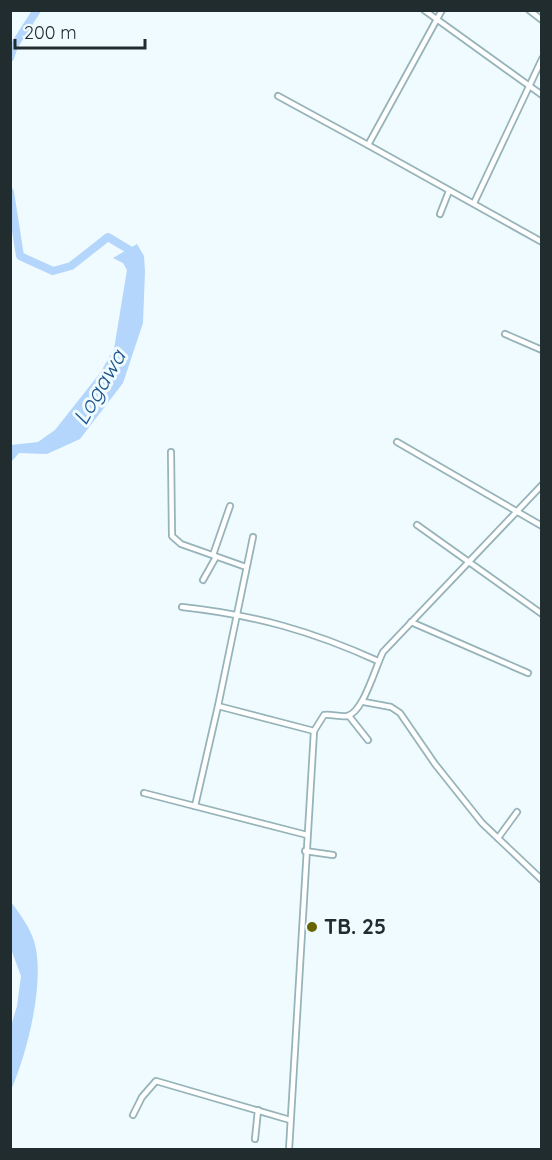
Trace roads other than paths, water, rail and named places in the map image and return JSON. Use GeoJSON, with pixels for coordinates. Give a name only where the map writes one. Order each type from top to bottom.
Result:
{"type":"FeatureCollection","features":[{"type":"Feature","properties":{"kind":"street"},"geometry":{"type":"LineString","coordinates":[[424,10],[542,95]]}},
{"type":"Feature","properties":{"kind":"street"},"geometry":{"type":"LineString","coordinates":[[368,145],[442,10]]}},
{"type":"Feature","properties":{"kind":"street"},"geometry":{"type":"LineString","coordinates":[[529,10],[542,20]]}},
{"type":"Feature","properties":{"kind":"street"},"geometry":{"type":"LineString","coordinates":[[474,204],[542,59]]}},
{"type":"Feature","properties":{"kind":"street"},"geometry":{"type":"LineString","coordinates":[[278,96],[542,242]]}},
{"type":"Feature","properties":{"kind":"street"},"geometry":{"type":"LineString","coordinates":[[440,214],[449,191]]}},
{"type":"Feature","properties":{"kind":"street"},"geometry":{"type":"LineString","coordinates":[[505,334],[542,350]]}},
{"type":"Feature","properties":{"kind":"street"},"geometry":{"type":"LineString","coordinates":[[398,442],[542,526]]}},
{"type":"Feature","properties":{"kind":"street"},"geometry":{"type":"LineString","coordinates":[[171,452],[172,536],[181,544],[246,567]]}},
{"type":"Feature","properties":{"kind":"street"},"geometry":{"type":"LineString","coordinates":[[289,1149],[305,851],[314,731],[324,715],[349,716],[364,702],[365,692],[383,652],[542,485]]}},
{"type":"Feature","properties":{"kind":"street"},"geometry":{"type":"LineString","coordinates":[[203,580],[214,556],[230,506]]}},
{"type":"Feature","properties":{"kind":"street"},"geometry":{"type":"LineString","coordinates":[[417,525],[542,614]]}},
{"type":"Feature","properties":{"kind":"street"},"geometry":{"type":"LineString","coordinates":[[195,806],[253,537]]}},
{"type":"Feature","properties":{"kind":"street"},"geometry":{"type":"LineString","coordinates":[[182,608],[237,613],[329,639],[378,661]]}},
{"type":"Feature","properties":{"kind":"street"},"geometry":{"type":"LineString","coordinates":[[411,622],[528,673]]}},
{"type":"Feature","properties":{"kind":"street"},"geometry":{"type":"LineString","coordinates":[[364,702],[391,707],[400,713],[435,764],[498,838],[542,880]]}},
{"type":"Feature","properties":{"kind":"street"},"geometry":{"type":"LineString","coordinates":[[209,710],[217,709],[314,731]]}},
{"type":"Feature","properties":{"kind":"street"},"geometry":{"type":"LineString","coordinates":[[349,716],[368,740]]}},
{"type":"Feature","properties":{"kind":"street"},"geometry":{"type":"LineString","coordinates":[[144,793],[307,835]]}},
{"type":"Feature","properties":{"kind":"street"},"geometry":{"type":"LineString","coordinates":[[498,838],[517,812]]}},
{"type":"Feature","properties":{"kind":"street"},"geometry":{"type":"LineString","coordinates":[[305,851],[333,855]]}},
{"type":"Feature","properties":{"kind":"street"},"geometry":{"type":"LineString","coordinates":[[133,1115],[140,1101],[156,1081],[290,1120]]}},
{"type":"Feature","properties":{"kind":"street"},"geometry":{"type":"LineString","coordinates":[[255,1139],[258,1110]]}},
{"type":"Feature","properties":{"kind":"water"},"geometry":{"type":"Polygon","coordinates":[[[137,244],[144,256],[143,323],[123,383],[80,439],[47,454],[19,453],[11,462],[11,445],[38,442],[55,430],[100,373],[114,349],[127,270],[123,263],[113,258],[137,244]]]}},
{"type":"Feature","properties":{"kind":"water"},"geometry":{"type":"Polygon","coordinates":[[[11,902],[27,925],[34,941],[38,976],[33,1017],[23,1057],[11,1090],[11,1026],[17,1006],[21,976],[11,949],[11,902]]]}},
{"type":"Feature","properties":{"kind":"waterway","name":"Logawa"},"geometry":{"type":"LineString","coordinates":[[10,58],[14,46],[37,10]]}},
{"type":"Feature","properties":{"kind":"waterway","name":"Logawa"},"geometry":{"type":"LineString","coordinates":[[10,192],[20,256],[53,271],[71,266],[108,237],[133,252],[134,256]]}},
{"type":"Feature","properties":{"kind":"place","name":"TB. 25"},"geometry":{"type":"Point","coordinates":[312,927]}}]}
